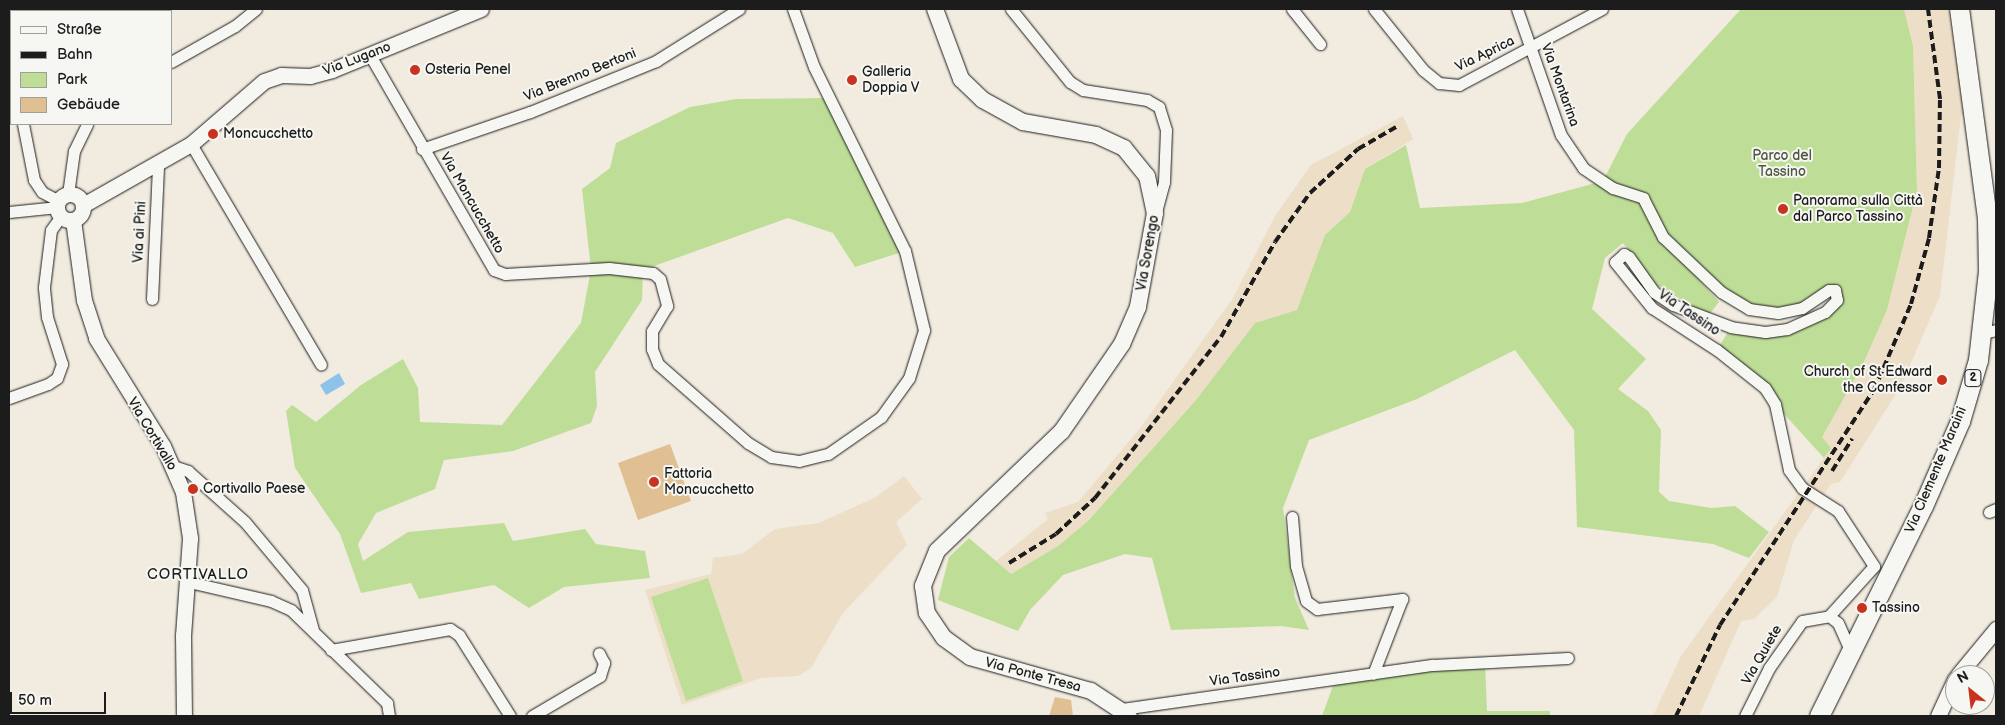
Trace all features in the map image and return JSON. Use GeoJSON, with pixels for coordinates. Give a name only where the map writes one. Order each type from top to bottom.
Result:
{"type":"FeatureCollection","features":[{"type":"Feature","properties":{"kind":"main road","name":"Via Sorengo"},"geometry":{"type":"LineString","coordinates":[[935,9],[961,79],[983,100],[1023,122],[1096,135],[1124,148],[1147,176],[1156,213],[1138,308],[1126,336],[1062,431],[1004,487]]}},
{"type":"Feature","properties":{"kind":"main road","name":"Via Clemente Maraini"},"geometry":{"type":"LineString","coordinates":[[1820,716],[1850,652],[1882,570],[1960,420],[1990,332],[1987,218],[1959,9]]}},
{"type":"Feature","properties":{"kind":"main road","name":"Via Ponte Tresa"},"geometry":{"type":"LineString","coordinates":[[1004,487],[950,537],[930,563],[923,596],[934,626],[970,657],[1091,691],[1125,713]]}},
{"type":"Feature","properties":{"kind":"street"},"geometry":{"type":"LineString","coordinates":[[172,61],[235,26],[256,9]]}},
{"type":"Feature","properties":{"kind":"street","name":"Via Lugano"},"geometry":{"type":"LineString","coordinates":[[64,208],[76,195],[83,205],[158,165],[191,144],[264,81],[281,75],[310,76],[371,56],[481,9]]}},
{"type":"Feature","properties":{"kind":"street","name":"Via Brenno Bertoni"},"geometry":{"type":"LineString","coordinates":[[422,149],[530,112],[656,61],[739,9]]}},
{"type":"Feature","properties":{"kind":"street","name":"Via Moncucchetto"},"geometry":{"type":"LineString","coordinates":[[371,56],[422,149],[494,270],[506,274],[558,269],[643,270],[660,278],[667,306],[652,331],[652,349],[658,364],[748,443],[771,457],[799,461],[828,454],[860,435],[891,406],[909,378],[924,330],[912,274],[890,216],[814,67],[793,9]]}},
{"type":"Feature","properties":{"kind":"street"},"geometry":{"type":"LineString","coordinates":[[1011,9],[1070,82],[1084,90],[1147,100],[1160,107],[1166,130],[1165,164],[1156,213]]}},
{"type":"Feature","properties":{"kind":"street"},"geometry":{"type":"LineString","coordinates":[[1292,9],[1320,44]]}},
{"type":"Feature","properties":{"kind":"street","name":"Via Aprica"},"geometry":{"type":"LineString","coordinates":[[1374,9],[1423,70],[1439,83],[1459,85],[1602,9]]}},
{"type":"Feature","properties":{"kind":"street","name":"Via Montarina"},"geometry":{"type":"LineString","coordinates":[[1517,9],[1561,135],[1582,168]]}},
{"type":"Feature","properties":{"kind":"street"},"geometry":{"type":"LineString","coordinates":[[23,125],[34,180],[42,192],[64,208]]}},
{"type":"Feature","properties":{"kind":"street","name":"Via Cortivallo"},"geometry":{"type":"LineString","coordinates":[[87,125],[74,151],[64,208],[84,300],[96,338],[173,466],[188,512],[189,582],[183,636],[184,716]]}},
{"type":"Feature","properties":{"kind":"street"},"geometry":{"type":"LineString","coordinates":[[191,144],[321,365]]}},
{"type":"Feature","properties":{"kind":"street","name":"Via ai Pini"},"geometry":{"type":"LineString","coordinates":[[152,300],[158,165]]}},
{"type":"Feature","properties":{"kind":"street","name":"Via Tassino"},"geometry":{"type":"LineString","coordinates":[[1582,168],[1613,188],[1643,198],[1663,237],[1721,292],[1750,309],[1778,314],[1802,308],[1828,290],[1835,290],[1837,295],[1826,312],[1787,330],[1764,332],[1731,327],[1673,305],[1654,292],[1629,257],[1618,257],[1618,268],[1652,308],[1717,350],[1765,388],[1775,404],[1789,470],[1802,488],[1838,511],[1882,570]]}},
{"type":"Feature","properties":{"kind":"street"},"geometry":{"type":"LineString","coordinates":[[9,212],[64,208]]}},
{"type":"Feature","properties":{"kind":"street"},"geometry":{"type":"LineString","coordinates":[[9,398],[48,384],[57,378],[62,364],[46,317],[44,287],[51,230],[64,208]]}},
{"type":"Feature","properties":{"kind":"street"},"geometry":{"type":"LineString","coordinates":[[173,466],[188,471],[222,500],[282,566],[302,590],[314,632]]}},
{"type":"Feature","properties":{"kind":"street"},"geometry":{"type":"LineString","coordinates":[[1292,517],[1296,566],[1306,601],[1317,609],[1402,599],[1373,674]]}},
{"type":"Feature","properties":{"kind":"street","name":"Via Clemente Maraini"},"geometry":{"type":"LineString","coordinates":[[1829,616],[1882,570]]}},
{"type":"Feature","properties":{"kind":"street"},"geometry":{"type":"LineString","coordinates":[[189,582],[272,600],[291,610],[387,703],[389,716]]}},
{"type":"Feature","properties":{"kind":"street","name":"Via Quiete"},"geometry":{"type":"LineString","coordinates":[[1744,716],[1793,630],[1810,616],[1829,616]]}},
{"type":"Feature","properties":{"kind":"street"},"geometry":{"type":"LineString","coordinates":[[1829,616],[1838,623],[1850,652]]}},
{"type":"Feature","properties":{"kind":"street"},"geometry":{"type":"LineString","coordinates":[[331,650],[450,629],[459,635],[510,716]]}},
{"type":"Feature","properties":{"kind":"street"},"geometry":{"type":"LineString","coordinates":[[1966,665],[1996,629]]}},
{"type":"Feature","properties":{"kind":"street"},"geometry":{"type":"LineString","coordinates":[[532,716],[600,676],[604,663],[599,652]]}},
{"type":"Feature","properties":{"kind":"street","name":"Via Tassino"},"geometry":{"type":"LineString","coordinates":[[1125,713],[1433,665],[1568,658]]}},
{"type":"Feature","properties":{"kind":"street"},"geometry":{"type":"LineString","coordinates":[[1938,716],[1945,701]]}},
{"type":"Feature","properties":{"kind":"shaded area"},"geometry":{"type":"Polygon","coordinates":[[[1904,9],[1949,9],[1967,114],[1961,115],[1940,296],[1901,386],[1840,482],[1831,484],[1794,540],[1777,597],[1754,619],[1741,621],[1699,716],[1653,716],[1681,656],[1831,448],[1821,437],[1863,364],[1887,310],[1917,191],[1913,46],[1904,9]]]}},
{"type":"Feature","properties":{"kind":"shaded area"},"geometry":{"type":"Polygon","coordinates":[[[1403,116],[1413,139],[1365,169],[1350,212],[1325,236],[1297,310],[1255,323],[1196,400],[1088,521],[1058,546],[1011,574],[996,561],[1048,519],[1045,513],[1078,502],[1141,427],[1233,298],[1275,216],[1311,165],[1403,116]]]}},
{"type":"Feature","properties":{"kind":"shaded area"},"geometry":{"type":"Polygon","coordinates":[[[904,476],[922,499],[896,522],[907,545],[843,613],[811,668],[798,676],[761,678],[682,705],[645,590],[711,574],[713,558],[742,554],[775,529],[819,523],[876,497],[904,476]]]}},
{"type":"Feature","properties":{"kind":"green space","name":"Parco del Tassino"},"geometry":{"type":"Polygon","coordinates":[[[1741,9],[1904,9],[1913,46],[1917,191],[1887,310],[1863,364],[1822,437],[1831,448],[1824,458],[1775,404],[1717,350],[1731,327],[1765,332],[1825,312],[1835,290],[1802,308],[1749,309],[1676,254],[1719,302],[1709,315],[1654,284],[1623,243],[1605,258],[1592,309],[1646,359],[1618,389],[1648,411],[1661,430],[1659,492],[1669,501],[1711,508],[1735,506],[1769,532],[1749,558],[1713,544],[1577,527],[1574,430],[1515,350],[1417,399],[1309,440],[1283,508],[1295,598],[1309,630],[1281,626],[1171,630],[1152,558],[1125,554],[1063,575],[1030,610],[1018,631],[938,600],[949,557],[969,538],[1011,574],[1058,546],[1088,521],[1196,400],[1255,323],[1297,310],[1325,235],[1350,212],[1365,169],[1406,145],[1420,208],[1522,203],[1603,181],[1627,134],[1741,9]]]}},
{"type":"Feature","properties":{"kind":"green space"},"geometry":{"type":"Polygon","coordinates":[[[829,98],[905,251],[855,267],[833,233],[788,218],[643,270],[642,300],[595,372],[597,406],[591,423],[513,451],[444,460],[435,489],[376,513],[358,544],[363,561],[408,532],[504,523],[513,541],[585,529],[596,544],[645,551],[650,578],[564,587],[529,608],[494,585],[419,599],[411,583],[361,593],[340,534],[295,468],[286,411],[292,405],[316,422],[361,385],[403,359],[418,388],[420,422],[502,425],[581,323],[591,269],[582,189],[610,168],[616,143],[690,107],[736,99],[829,98]]]}},
{"type":"Feature","properties":{"kind":"green space"},"geometry":{"type":"Polygon","coordinates":[[[708,578],[743,681],[686,701],[651,597],[708,578]]]}},
{"type":"Feature","properties":{"kind":"green space"},"geometry":{"type":"Polygon","coordinates":[[[1485,664],[1487,711],[1550,711],[1550,716],[1322,716],[1334,683],[1485,664]]]}},
{"type":"Feature","properties":{"kind":"water"},"geometry":{"type":"Polygon","coordinates":[[[339,373],[345,384],[326,395],[320,385],[339,373]]]}},
{"type":"Feature","properties":{"kind":"building","name":"Fattoria Moncucchetto"},"geometry":{"type":"Polygon","coordinates":[[[670,444],[691,501],[638,520],[618,463],[670,444]]]}},
{"type":"Feature","properties":{"kind":"building"},"geometry":{"type":"Polygon","coordinates":[[[1055,697],[1071,700],[1073,716],[1049,716],[1055,697]]]}},
{"type":"Feature","properties":{"kind":"railway"},"geometry":{"type":"LineString","coordinates":[[1676,716],[1720,625],[1874,390],[1911,304],[1929,238],[1939,168],[1940,99],[1928,9]]}},
{"type":"Feature","properties":{"kind":"railway"},"geometry":{"type":"LineString","coordinates":[[1009,563],[1056,534],[1095,498],[1221,337],[1275,242],[1310,193],[1358,149],[1396,127]]}},
{"type":"Feature","properties":{"kind":"railway"},"geometry":{"type":"LineString","coordinates":[[1832,471],[1852,439]]}},
{"type":"Feature","properties":{"kind":"place","name":"Osteria Penel"},"geometry":{"type":"Point","coordinates":[415,70]}},
{"type":"Feature","properties":{"kind":"place","name":"Galleria Doppia V"},"geometry":{"type":"Point","coordinates":[852,80]}},
{"type":"Feature","properties":{"kind":"place","name":"Moncucchetto"},"geometry":{"type":"Point","coordinates":[213,134]}},
{"type":"Feature","properties":{"kind":"place","name":"Panorama sulla Città dal Parco Tassino"},"geometry":{"type":"Point","coordinates":[1783,209]}},
{"type":"Feature","properties":{"kind":"place","name":"Church of St Edward the Confessor"},"geometry":{"type":"Point","coordinates":[1942,380]}},
{"type":"Feature","properties":{"kind":"place","name":"Fattoria Moncucchetto"},"geometry":{"type":"Point","coordinates":[654,482]}},
{"type":"Feature","properties":{"kind":"place","name":"Cortivallo Paese"},"geometry":{"type":"Point","coordinates":[193,489]}},
{"type":"Feature","properties":{"kind":"place","name":"Tassino"},"geometry":{"type":"Point","coordinates":[1862,608]}},
{"type":"Feature","properties":{"kind":"district","name":"CORTIVALLO"},"geometry":{"type":"Point","coordinates":[198,575]}}]}
